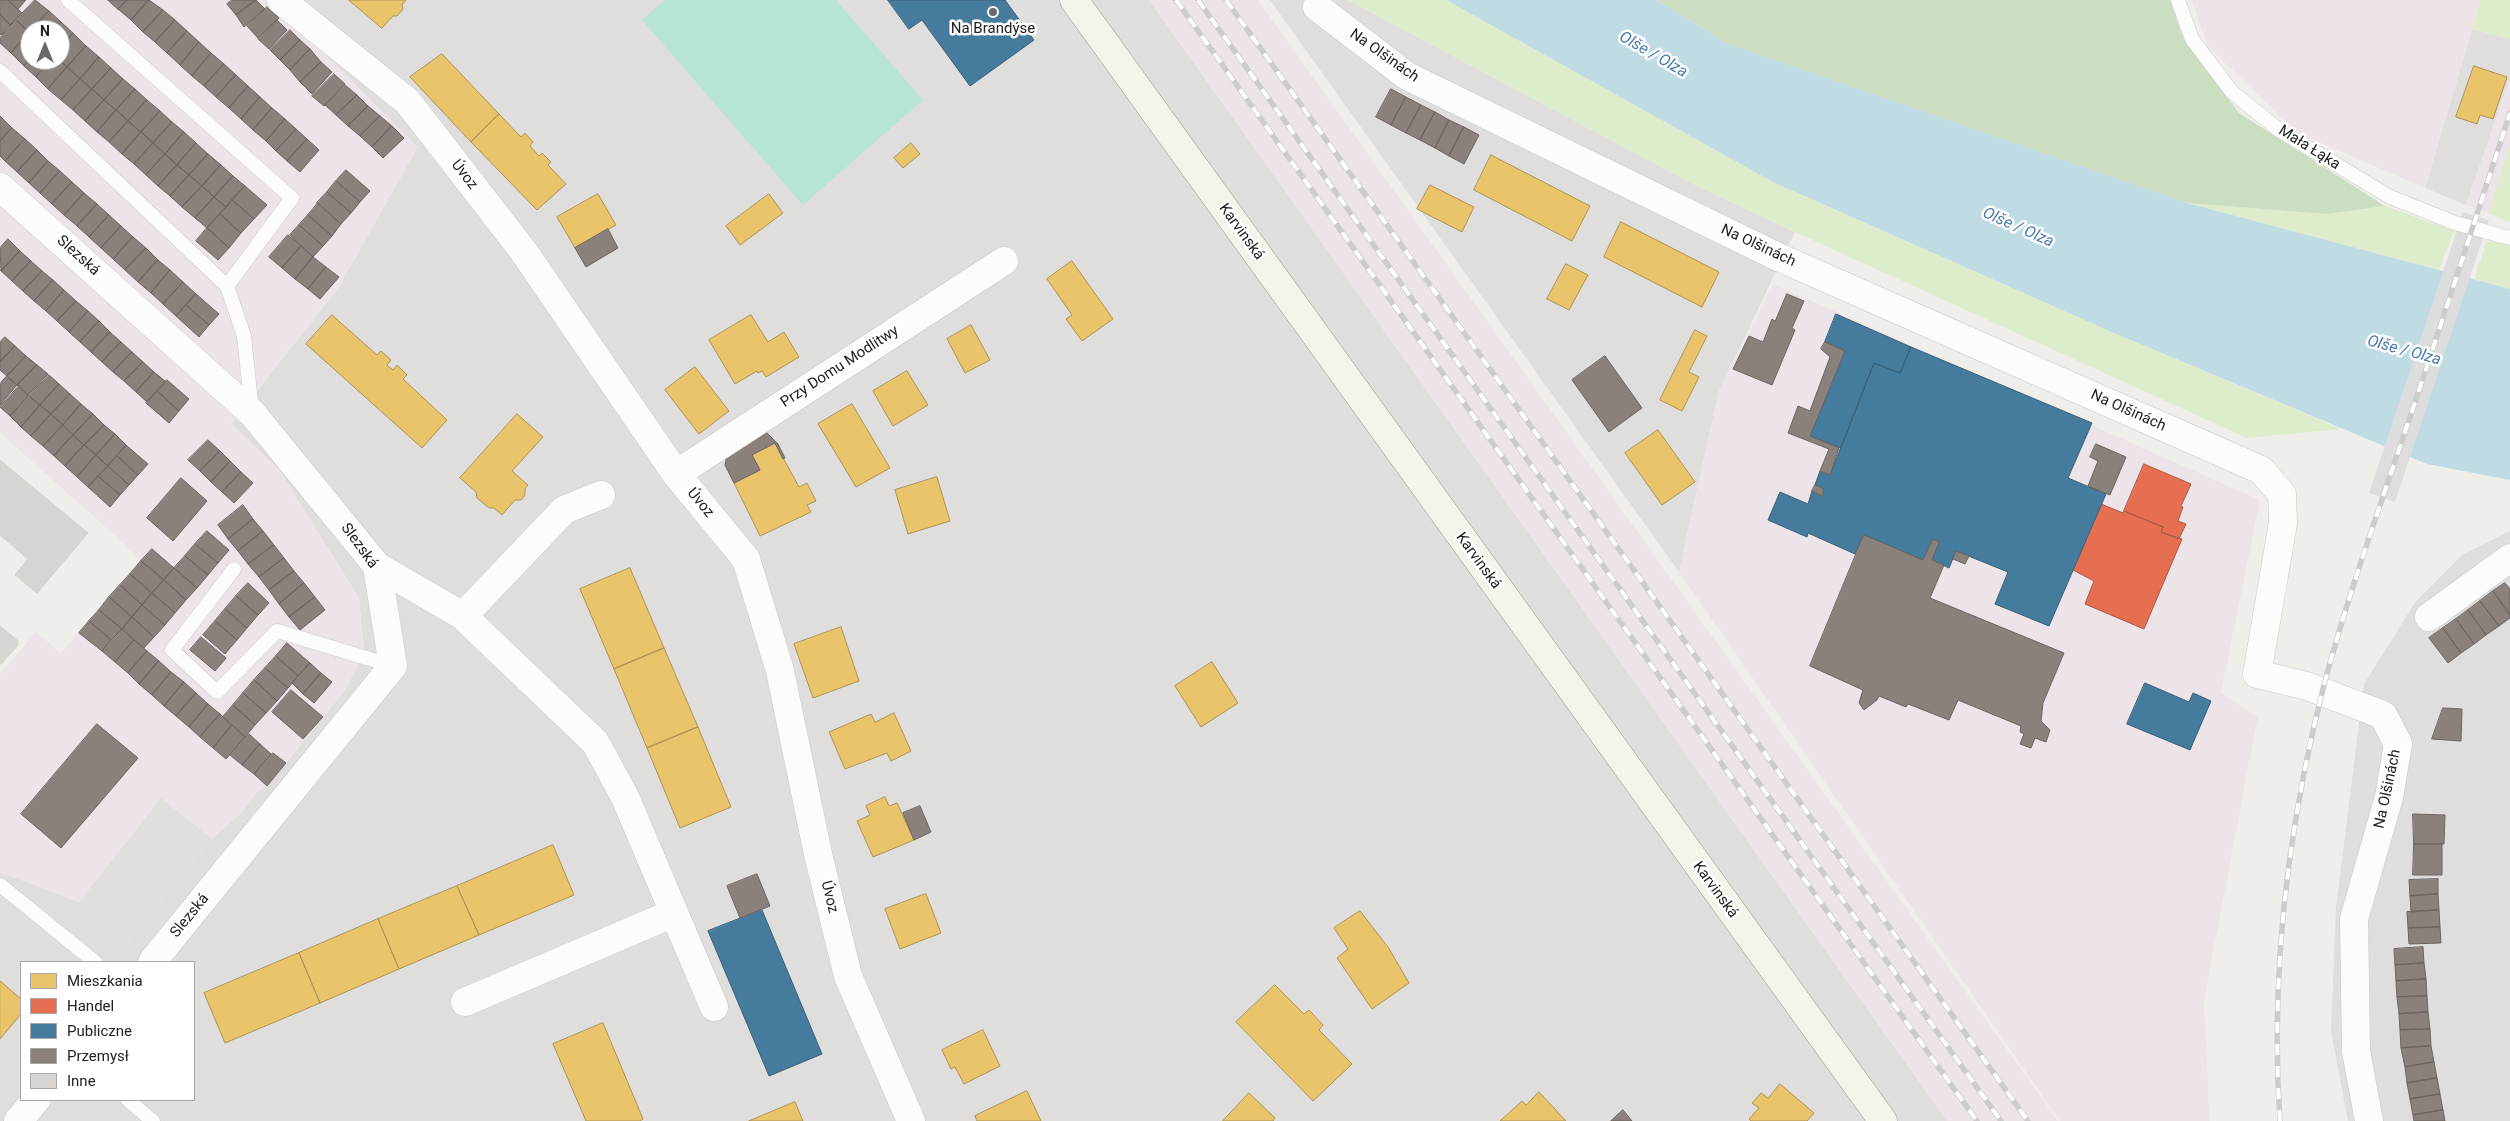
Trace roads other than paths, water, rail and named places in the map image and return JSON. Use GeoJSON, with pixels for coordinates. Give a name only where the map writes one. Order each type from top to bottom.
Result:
{"type":"FeatureCollection","features":[{"type":"Feature","properties":{"kind":"main road","name":"Karvinská"},"geometry":{"type":"LineString","coordinates":[[1074,0],[1883,1121]]}},
{"type":"Feature","properties":{"kind":"street","name":"Úvoz"},"geometry":{"type":"LineString","coordinates":[[281,0],[408,102],[524,252],[676,474],[746,559],[780,671],[818,854],[848,976],[911,1121]]}},
{"type":"Feature","properties":{"kind":"street","name":"Na Olšinách"},"geometry":{"type":"LineString","coordinates":[[1318,7],[1407,76],[1776,256],[2261,470],[2282,494],[2283,523],[2257,674],[2307,686],[2383,715],[2398,744],[2389,797],[2354,919],[2356,1050],[2369,1121]]}},
{"type":"Feature","properties":{"kind":"street","name":"Slezská"},"geometry":{"type":"LineString","coordinates":[[0,187],[252,413],[377,566],[393,666],[153,961]]}},
{"type":"Feature","properties":{"kind":"street","name":"Przy Domu Modlitwy"},"geometry":{"type":"LineString","coordinates":[[676,474],[1004,261]]}},
{"type":"Feature","properties":{"kind":"street"},"geometry":{"type":"LineString","coordinates":[[463,616],[564,510],[601,495]]}},
{"type":"Feature","properties":{"kind":"street"},"geometry":{"type":"LineString","coordinates":[[2429,617],[2510,558]]}},
{"type":"Feature","properties":{"kind":"street"},"geometry":{"type":"LineString","coordinates":[[377,566],[463,616],[595,742],[625,797],[714,1007]]}},
{"type":"Feature","properties":{"kind":"street"},"geometry":{"type":"LineString","coordinates":[[465,1002],[674,913]]}},
{"type":"Feature","properties":{"kind":"street"},"geometry":{"type":"LineString","coordinates":[[18,1121],[35,1101]]}},
{"type":"Feature","properties":{"kind":"lane"},"geometry":{"type":"LineString","coordinates":[[68,0],[292,198],[227,286]]}},
{"type":"Feature","properties":{"kind":"lane","name":"Mała Łąka"},"geometry":{"type":"LineString","coordinates":[[2178,0],[2192,39],[2197,47],[2232,92],[2278,130],[2390,197],[2455,223],[2510,238]]}},
{"type":"Feature","properties":{"kind":"lane"},"geometry":{"type":"LineString","coordinates":[[0,71],[227,286],[244,336],[252,413]]}},
{"type":"Feature","properties":{"kind":"lane"},"geometry":{"type":"LineString","coordinates":[[234,569],[172,650],[217,692],[277,631],[393,666]]}},
{"type":"Feature","properties":{"kind":"lane"},"geometry":{"type":"LineString","coordinates":[[0,885],[94,961]]}},
{"type":"Feature","properties":{"kind":"lane"},"geometry":{"type":"LineString","coordinates":[[129,1101],[153,1121]]}},
{"type":"Feature","properties":{"kind":"water","name":"Olše / Olza"},"geometry":{"type":"Polygon","coordinates":[[[1446,0],[1657,0],[1726,43],[2187,203],[2510,289],[2510,480],[2427,464],[2114,333],[1773,182],[1446,0]]]}},
{"type":"Feature","properties":{"kind":"railway"},"geometry":{"type":"LineString","coordinates":[[1176,0],[1977,1121]]}},
{"type":"Feature","properties":{"kind":"railway"},"geometry":{"type":"LineString","coordinates":[[1198,0],[2001,1121]]}},
{"type":"Feature","properties":{"kind":"railway"},"geometry":{"type":"LineString","coordinates":[[1226,0],[2028,1121]]}},
{"type":"Feature","properties":{"kind":"railway"},"geometry":{"type":"LineString","coordinates":[[2280,1121],[2278,1066],[2280,957],[2292,847],[2311,738],[2333,652],[2353,587],[2510,113]]}},
{"type":"Feature","properties":{"kind":"place","name":"Na Brandýse"},"geometry":{"type":"Point","coordinates":[993,12]}}]}
